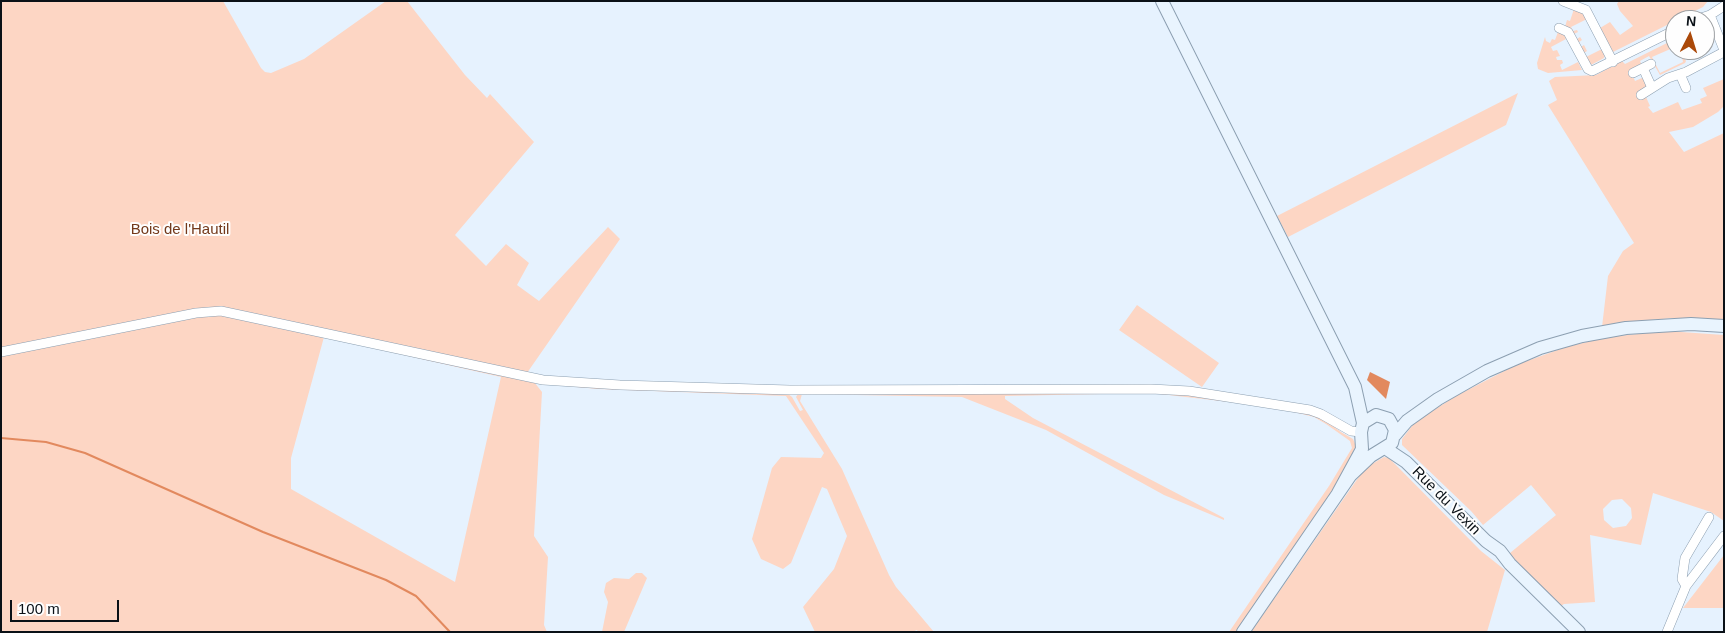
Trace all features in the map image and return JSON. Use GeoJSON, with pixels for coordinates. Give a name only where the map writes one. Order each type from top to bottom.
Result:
{"type":"FeatureCollection","features":[{"type":"Feature","properties":{"kind":"main road"},"geometry":{"type":"LineString","coordinates":[[1162,1],[1355,387],[1368,406],[1394,426],[1389,443]]}},
{"type":"Feature","properties":{"kind":"main road"},"geometry":{"type":"LineString","coordinates":[[1242,632],[1338,493],[1360,466],[1389,443],[1407,421],[1424,407],[1502,364],[1540,348],[1576,338],[1648,325],[1691,324],[1724,326]]}},
{"type":"Feature","properties":{"kind":"main road"},"geometry":{"type":"LineString","coordinates":[[1338,493],[1360,454],[1362,432],[1355,387]]}},
{"type":"Feature","properties":{"kind":"main road"},"geometry":{"type":"LineString","coordinates":[[1362,432],[1371,417],[1384,417],[1424,407]]}},
{"type":"Feature","properties":{"kind":"main road"},"geometry":{"type":"LineString","coordinates":[[1362,432],[1371,448],[1389,443]]}},
{"type":"Feature","properties":{"kind":"main road","name":"Rue du Vexin"},"geometry":{"type":"LineString","coordinates":[[1389,443],[1486,540],[1500,551],[1510,564],[1579,632]]}},
{"type":"Feature","properties":{"kind":"street"},"geometry":{"type":"LineString","coordinates":[[1563,1],[1586,10],[1613,62]]}},
{"type":"Feature","properties":{"kind":"street"},"geometry":{"type":"LineString","coordinates":[[1559,28],[1568,32],[1590,71],[1613,62],[1665,35]]}},
{"type":"Feature","properties":{"kind":"street"},"geometry":{"type":"LineString","coordinates":[[1641,95],[1668,78],[1680,74],[1724,51],[1715,28]]}},
{"type":"Feature","properties":{"kind":"street"},"geometry":{"type":"LineString","coordinates":[[1633,72],[1647,66],[1652,88]]}},
{"type":"Feature","properties":{"kind":"street"},"geometry":{"type":"LineString","coordinates":[[1680,74],[1686,88]]}},
{"type":"Feature","properties":{"kind":"street"},"geometry":{"type":"LineString","coordinates":[[1,352],[162,319],[221,311],[543,380],[620,385],[790,390],[1151,389],[1189,391],[1310,410],[1351,431],[1362,432]]}},
{"type":"Feature","properties":{"kind":"street"},"geometry":{"type":"LineString","coordinates":[[1686,586],[1682,579],[1685,558],[1709,517]]}},
{"type":"Feature","properties":{"kind":"street"},"geometry":{"type":"LineString","coordinates":[[1667,632],[1686,586],[1724,536]]}},
{"type":"Feature","properties":{"kind":"green space","name":"Bois de l'Hautil"},"geometry":{"type":"Polygon","coordinates":[[[1,1],[223,1],[261,68],[265,72],[271,73],[304,59],[386,1],[407,1],[465,75],[487,98],[490,94],[534,142],[455,235],[486,266],[506,244],[529,263],[517,285],[539,301],[608,227],[620,239],[527,373],[542,392],[534,536],[548,557],[544,625],[547,632],[1,632],[1,1]],[[324,337],[291,458],[291,489],[455,582],[501,377],[324,337]]]}},
{"type":"Feature","properties":{"kind":"green space"},"geometry":{"type":"Polygon","coordinates":[[[1619,1],[1708,1],[1697,10],[1665,10],[1665,26],[1613,52],[1600,28],[1610,22],[1620,35],[1633,26],[1620,11],[1617,4],[1619,1]]]}},
{"type":"Feature","properties":{"kind":"green space"},"geometry":{"type":"Polygon","coordinates":[[[1574,9],[1583,11],[1587,19],[1571,27],[1573,31],[1577,30],[1578,32],[1574,34],[1577,39],[1580,37],[1582,40],[1578,43],[1581,47],[1584,45],[1587,51],[1584,53],[1586,57],[1602,49],[1605,55],[1604,58],[1589,66],[1565,27],[1567,20],[1570,21],[1574,9]]]}},
{"type":"Feature","properties":{"kind":"green space"},"geometry":{"type":"Polygon","coordinates":[[[1558,32],[1564,34],[1566,39],[1551,47],[1553,51],[1557,50],[1560,56],[1556,57],[1557,60],[1562,60],[1563,63],[1560,65],[1562,70],[1578,62],[1582,70],[1548,73],[1538,69],[1537,63],[1545,37],[1546,41],[1550,43],[1552,39],[1555,40],[1558,32]]]}},
{"type":"Feature","properties":{"kind":"green space"},"geometry":{"type":"Polygon","coordinates":[[[1665,44],[1665,51],[1652,57],[1660,73],[1685,60],[1685,63],[1660,75],[1649,56],[1640,61],[1642,66],[1631,72],[1635,81],[1642,78],[1648,84],[1649,95],[1646,97],[1650,106],[1648,107],[1653,113],[1678,102],[1682,110],[1702,103],[1700,99],[1707,96],[1703,88],[1724,79],[1724,106],[1718,112],[1693,127],[1669,132],[1684,152],[1724,133],[1724,321],[1674,318],[1615,323],[1602,327],[1608,276],[1623,251],[1634,243],[1548,105],[1557,100],[1549,81],[1555,77],[1596,75],[1622,61],[1625,64],[1665,44]]]}},
{"type":"Feature","properties":{"kind":"green space"},"geometry":{"type":"Polygon","coordinates":[[[1518,93],[1506,125],[1288,237],[1277,216],[1518,93]]]}},
{"type":"Feature","properties":{"kind":"green space"},"geometry":{"type":"Polygon","coordinates":[[[1137,305],[1219,363],[1202,387],[1119,330],[1137,305]]]}},
{"type":"Feature","properties":{"kind":"green space"},"geometry":{"type":"Polygon","coordinates":[[[1667,331],[1724,335],[1724,521],[1711,512],[1653,493],[1641,545],[1590,535],[1595,602],[1564,604],[1561,606],[1514,560],[1510,553],[1556,515],[1531,485],[1483,525],[1471,511],[1402,445],[1402,439],[1415,422],[1456,396],[1516,365],[1566,347],[1608,337],[1667,331]],[[1622,499],[1612,500],[1603,509],[1604,520],[1613,528],[1626,526],[1632,518],[1631,508],[1622,499]]]}},
{"type":"Feature","properties":{"kind":"green space"},"geometry":{"type":"Polygon","coordinates":[[[544,384],[787,393],[792,397],[800,411],[803,410],[796,397],[798,394],[1171,392],[1317,414],[1353,439],[1356,446],[1335,487],[1238,632],[1229,632],[1329,486],[1352,448],[1350,441],[1314,417],[1247,404],[1151,393],[1005,396],[1005,399],[1033,418],[1224,518],[1224,520],[1164,495],[1046,430],[962,397],[802,394],[800,401],[842,469],[889,575],[896,587],[934,632],[918,632],[917,630],[912,632],[815,632],[803,607],[834,569],[847,536],[827,489],[822,487],[791,563],[783,569],[761,559],[752,539],[772,468],[781,457],[821,458],[824,453],[786,396],[598,389],[544,384]]]}},
{"type":"Feature","properties":{"kind":"green space"},"geometry":{"type":"Polygon","coordinates":[[[1384,457],[1389,458],[1481,551],[1505,570],[1487,632],[1251,632],[1365,468],[1384,457]]]}},
{"type":"Feature","properties":{"kind":"green space"},"geometry":{"type":"Polygon","coordinates":[[[1724,555],[1724,608],[1683,608],[1724,555]]]}},
{"type":"Feature","properties":{"kind":"green space"},"geometry":{"type":"Polygon","coordinates":[[[636,573],[642,573],[647,578],[624,632],[602,632],[608,602],[604,592],[606,583],[614,578],[629,579],[636,573]]]}},
{"type":"Feature","properties":{"kind":"shaded area"},"geometry":{"type":"Polygon","coordinates":[[[1370,372],[1390,382],[1386,399],[1367,380],[1370,372]]]}},
{"type":"Feature","properties":{"kind":"waterway"},"geometry":{"type":"LineString","coordinates":[[1,438],[46,442],[85,453],[263,532],[386,580],[416,596],[450,632]]}}]}
